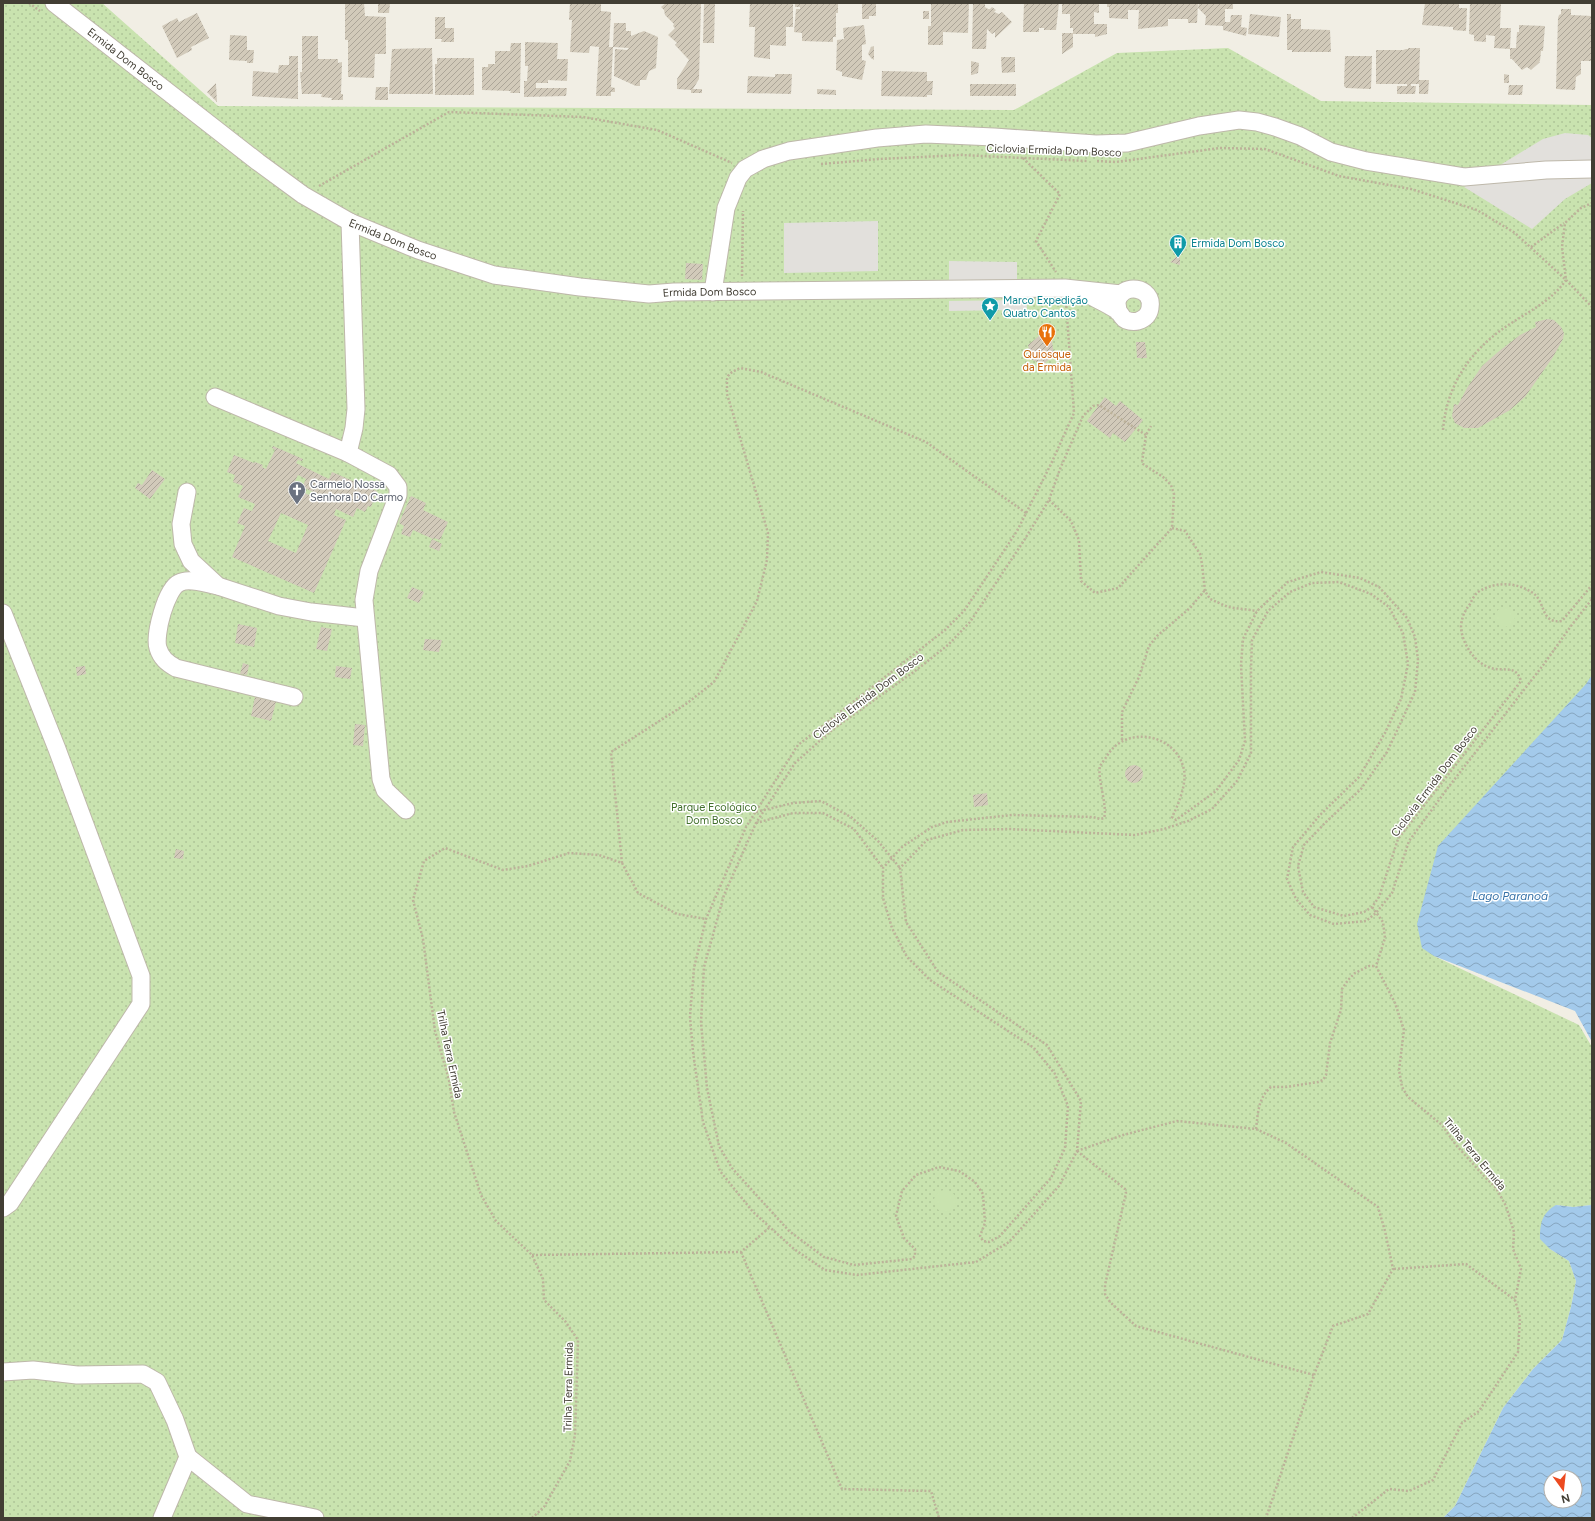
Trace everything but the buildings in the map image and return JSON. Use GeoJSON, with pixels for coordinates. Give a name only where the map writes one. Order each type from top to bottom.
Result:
{"type":"FeatureCollection","features":[{"type":"Feature","properties":{"kind":"street","name":"Ermida Dom Bosco"},"geometry":{"type":"LineString","coordinates":[[54,3],[258,162],[303,195],[350,222],[418,250],[494,275],[580,287],[649,294],[1072,288],[1121,294]]}},
{"type":"Feature","properties":{"kind":"street"},"geometry":{"type":"LineString","coordinates":[[713,292],[726,208],[738,178],[745,169],[764,158],[789,151],[876,138],[926,134],[1096,144],[1128,143],[1199,126],[1239,120],[1257,122],[1276,128],[1300,136],[1331,152],[1366,161],[1464,177],[1546,170],[1592,169]]}},
{"type":"Feature","properties":{"kind":"street"},"geometry":{"type":"LineString","coordinates":[[348,453],[354,428],[356,409],[350,222]]}},
{"type":"Feature","properties":{"kind":"street"},"geometry":{"type":"LineString","coordinates":[[1072,288],[1118,312],[1124,319],[1133,322],[1143,320],[1149,313],[1151,303],[1147,294],[1139,289],[1129,289],[1121,294],[1117,302],[1118,312]]}},
{"type":"Feature","properties":{"kind":"street"},"geometry":{"type":"LineString","coordinates":[[215,397],[348,453],[389,475],[398,487],[398,495],[369,571],[364,600],[381,779],[385,790],[406,810]]}},
{"type":"Feature","properties":{"kind":"street"},"geometry":{"type":"LineString","coordinates":[[187,492],[181,524],[183,544],[191,561],[218,586]]}},
{"type":"Feature","properties":{"kind":"street"},"geometry":{"type":"LineString","coordinates":[[294,697],[176,668],[167,663],[161,656],[157,647],[156,636],[167,601],[174,586],[179,582],[186,581],[218,586],[279,606],[311,612],[365,618]]}},
{"type":"Feature","properties":{"kind":"street"},"geometry":{"type":"LineString","coordinates":[[3,613],[57,749],[141,976],[141,1004],[10,1203],[3,1208]]}},
{"type":"Feature","properties":{"kind":"street"},"geometry":{"type":"LineString","coordinates":[[3,1372],[33,1370],[77,1375],[143,1374],[157,1382],[175,1420],[188,1457],[246,1504],[315,1518]]}},
{"type":"Feature","properties":{"kind":"street"},"geometry":{"type":"LineString","coordinates":[[162,1518],[188,1457]]}},
{"type":"Feature","properties":{"kind":"path"},"geometry":{"type":"LineString","coordinates":[[303,195],[449,112],[583,117],[657,130],[745,169]]}},
{"type":"Feature","properties":{"kind":"path","name":"Ciclovia Ermida Dom Bosco"},"geometry":{"type":"LineString","coordinates":[[818,164],[961,155],[1116,162],[1220,148],[1265,149],[1339,176],[1412,189],[1477,210],[1515,233],[1566,280],[1592,307]]}},
{"type":"Feature","properties":{"kind":"path"},"geometry":{"type":"LineString","coordinates":[[756,812],[793,803],[821,801],[851,817],[878,841],[900,868],[906,922],[938,972],[1047,1045],[1081,1101],[1077,1151],[1060,1186],[1008,1242],[976,1262],[857,1275],[825,1270],[794,1249],[754,1212],[720,1171],[703,1122],[693,1052],[690,1017],[694,968],[706,919],[746,827],[798,745],[945,630],[964,611],[1017,531],[1051,464],[1074,413],[1072,288],[1036,241],[1060,194],[1023,158]]}},
{"type":"Feature","properties":{"kind":"path"},"geometry":{"type":"LineString","coordinates":[[1531,247],[1565,223],[1581,208],[1592,204]]}},
{"type":"Feature","properties":{"kind":"path"},"geometry":{"type":"LineString","coordinates":[[742,292],[743,206]]}},
{"type":"Feature","properties":{"kind":"path"},"geometry":{"type":"LineString","coordinates":[[1443,430],[1447,402],[1461,371],[1491,338],[1548,299],[1566,280],[1562,247],[1565,223]]}},
{"type":"Feature","properties":{"kind":"path"},"geometry":{"type":"LineString","coordinates":[[706,919],[677,914],[638,893],[622,863],[611,752],[686,704],[714,682],[757,601],[767,560],[768,533],[727,394],[728,376],[740,368],[761,372],[926,442],[1026,513]]}},
{"type":"Feature","properties":{"kind":"path","name":"Ciclovia Ermida Dom Bosco"},"geometry":{"type":"LineString","coordinates":[[883,868],[883,898],[892,928],[907,957],[930,980],[1034,1048],[1055,1074],[1068,1106],[1065,1148],[1051,1178],[1000,1236],[989,1242],[983,1241],[980,1236],[985,1223],[984,1201],[983,1194],[975,1182],[959,1171],[940,1167],[916,1175],[902,1191],[896,1216],[904,1238],[915,1249],[915,1256],[912,1259],[854,1265],[824,1257],[789,1231],[732,1168],[720,1146],[707,1088],[701,1022],[704,967],[724,894],[756,823],[795,763],[832,730],[915,671],[942,649],[970,622],[1024,542],[1049,500],[1060,469],[1083,416],[1093,406],[1100,405],[1146,435]]}},
{"type":"Feature","properties":{"kind":"path"},"geometry":{"type":"LineString","coordinates":[[1049,500],[1071,521],[1079,540],[1081,581],[1095,593],[1118,588],[1172,528],[1174,494],[1171,485],[1163,477],[1142,462],[1146,435],[1151,426]]}},
{"type":"Feature","properties":{"kind":"path"},"geometry":{"type":"LineString","coordinates":[[1172,528],[1185,531],[1200,554],[1205,590],[1210,599],[1235,609],[1257,611]]}},
{"type":"Feature","properties":{"kind":"path"},"geometry":{"type":"LineString","coordinates":[[756,823],[793,813],[823,813],[854,829],[883,868],[902,847],[932,827],[947,822],[1012,815],[1100,819],[1104,818],[1106,814],[1102,796],[1100,766],[1112,747],[1122,740],[1144,735],[1165,742],[1180,757],[1184,772],[1180,802],[1172,817],[1176,820],[1216,791],[1239,760],[1246,741],[1241,665],[1243,639],[1257,611],[1288,582],[1321,572],[1360,578],[1379,587],[1407,618],[1415,637],[1418,660],[1416,692],[1387,752],[1361,789],[1304,845],[1298,866],[1303,892],[1314,908],[1344,916],[1364,912],[1372,907],[1383,922],[1385,938],[1376,966],[1369,966],[1355,973],[1342,989],[1342,1010],[1330,1043],[1326,1075],[1323,1080],[1286,1087],[1271,1087],[1265,1092],[1260,1102],[1256,1129]]}},
{"type":"Feature","properties":{"kind":"path"},"geometry":{"type":"LineString","coordinates":[[900,868],[927,840],[963,830],[1009,829],[1135,835],[1188,822],[1212,809],[1237,781],[1251,753],[1252,640],[1268,611],[1290,592],[1312,584],[1339,582],[1372,594],[1389,607],[1403,633],[1408,664],[1401,699],[1386,733],[1359,777],[1320,815],[1292,847],[1287,879],[1296,899],[1310,915],[1334,924],[1366,921],[1376,913],[1392,893],[1409,841],[1446,789],[1544,664],[1592,598]]}},
{"type":"Feature","properties":{"kind":"path","name":"Ciclovia Ermida Dom Bosco"},"geometry":{"type":"LineString","coordinates":[[1372,907],[1379,897],[1398,839],[1521,681],[1519,674],[1513,670],[1490,668],[1472,656],[1461,634],[1462,616],[1477,592],[1498,583],[1523,586],[1535,594],[1548,619],[1555,622],[1562,621],[1592,585]]}},
{"type":"Feature","properties":{"kind":"path"},"geometry":{"type":"LineString","coordinates":[[1122,740],[1122,712],[1139,677],[1149,646],[1157,636],[1190,608],[1205,590]]}},
{"type":"Feature","properties":{"kind":"path","name":"Trilha Terra Ermida"},"geometry":{"type":"LineString","coordinates":[[532,1518],[544,1507],[570,1461],[575,1435],[578,1340],[565,1321],[544,1300],[543,1279],[532,1256],[496,1221],[481,1196],[454,1112],[449,1080],[435,1031],[423,939],[413,900],[424,861],[445,848],[503,870],[528,866],[569,853],[599,855],[622,863]]}},
{"type":"Feature","properties":{"kind":"path","name":"Trilha Terra Ermida"},"geometry":{"type":"LineString","coordinates":[[1352,1518],[1389,1489],[1409,1491],[1433,1480],[1462,1423],[1479,1411],[1518,1352],[1520,1318],[1516,1300],[1521,1269],[1513,1249],[1514,1232],[1506,1206],[1496,1188],[1456,1145],[1442,1125],[1408,1097],[1402,1088],[1400,1070],[1404,1030],[1395,1003],[1376,966]]}},
{"type":"Feature","properties":{"kind":"path"},"geometry":{"type":"LineString","coordinates":[[1077,1151],[1123,1135],[1177,1121],[1256,1129],[1286,1143],[1378,1207],[1393,1269],[1368,1314],[1332,1326],[1314,1374],[1266,1518]]}},
{"type":"Feature","properties":{"kind":"path"},"geometry":{"type":"LineString","coordinates":[[1077,1151],[1125,1189],[1126,1193],[1105,1285],[1105,1294],[1110,1302],[1136,1326],[1314,1374]]}},
{"type":"Feature","properties":{"kind":"path"},"geometry":{"type":"LineString","coordinates":[[532,1256],[741,1252],[770,1227]]}},
{"type":"Feature","properties":{"kind":"path"},"geometry":{"type":"LineString","coordinates":[[741,1252],[842,1490],[931,1491],[939,1518]]}},
{"type":"Feature","properties":{"kind":"path"},"geometry":{"type":"LineString","coordinates":[[1393,1269],[1466,1264],[1516,1300]]}},
{"type":"Feature","properties":{"kind":"green space","name":"Parque Ecológico Dom Bosco"},"geometry":{"type":"Polygon","coordinates":[[[3,3],[102,3],[218,106],[1014,110],[1117,53],[1228,48],[1321,101],[1592,105],[1592,675],[1434,956],[1579,1025],[1592,1047],[1592,1205],[1573,1207],[1556,1205],[1550,1249],[1569,1261],[1576,1281],[1562,1340],[1533,1369],[1503,1408],[1455,1506],[1443,1518],[3,1518],[3,3]]]}},
{"type":"Feature","properties":{"kind":"green space"},"geometry":{"type":"Polygon","coordinates":[[[1505,607],[1512,610],[1515,617],[1512,624],[1505,627],[1498,624],[1495,617],[1498,610],[1505,607]]]}},
{"type":"Feature","properties":{"kind":"green space"},"geometry":{"type":"Polygon","coordinates":[[[945,1190],[953,1193],[956,1201],[953,1209],[945,1212],[937,1209],[934,1201],[937,1193],[945,1190]]]}},
{"type":"Feature","properties":{"kind":"shaded area"},"geometry":{"type":"Polygon","coordinates":[[[1565,133],[1588,135],[1592,138],[1592,183],[1565,199],[1532,229],[1464,187],[1543,139],[1565,133]]]}},
{"type":"Feature","properties":{"kind":"shaded area"},"geometry":{"type":"Polygon","coordinates":[[[878,221],[878,271],[784,273],[784,223],[878,221]]]}},
{"type":"Feature","properties":{"kind":"shaded area"},"geometry":{"type":"Polygon","coordinates":[[[949,261],[1017,262],[1017,284],[949,283],[949,261]]]}},
{"type":"Feature","properties":{"kind":"shaded area"},"geometry":{"type":"Polygon","coordinates":[[[1027,300],[1027,310],[949,311],[949,301],[1027,300]]]}},
{"type":"Feature","properties":{"kind":"water","name":"Lago Paranoá"},"geometry":{"type":"Polygon","coordinates":[[[1592,675],[1592,1042],[1575,1011],[1434,956],[1422,948],[1417,924],[1438,846],[1586,684],[1592,675]]]}},
{"type":"Feature","properties":{"kind":"water"},"geometry":{"type":"Polygon","coordinates":[[[1556,1205],[1573,1207],[1592,1205],[1592,1518],[1443,1518],[1455,1506],[1503,1408],[1533,1369],[1562,1340],[1576,1281],[1569,1261],[1550,1249],[1540,1239],[1541,1223],[1548,1211],[1556,1205]]]}},
{"type":"Feature","properties":{"kind":"place","name":"Ermida Dom Bosco"},"geometry":{"type":"Point","coordinates":[1178,258]}},
{"type":"Feature","properties":{"kind":"place","name":"Marco Expedição Quatro Cantos"},"geometry":{"type":"Point","coordinates":[990,321]}},
{"type":"Feature","properties":{"kind":"place","name":"Quiosque da Ermida"},"geometry":{"type":"Point","coordinates":[1047,347]}},
{"type":"Feature","properties":{"kind":"place","name":"Carmelo Nossa Senhora Do Carmo"},"geometry":{"type":"Point","coordinates":[297,505]}}]}
